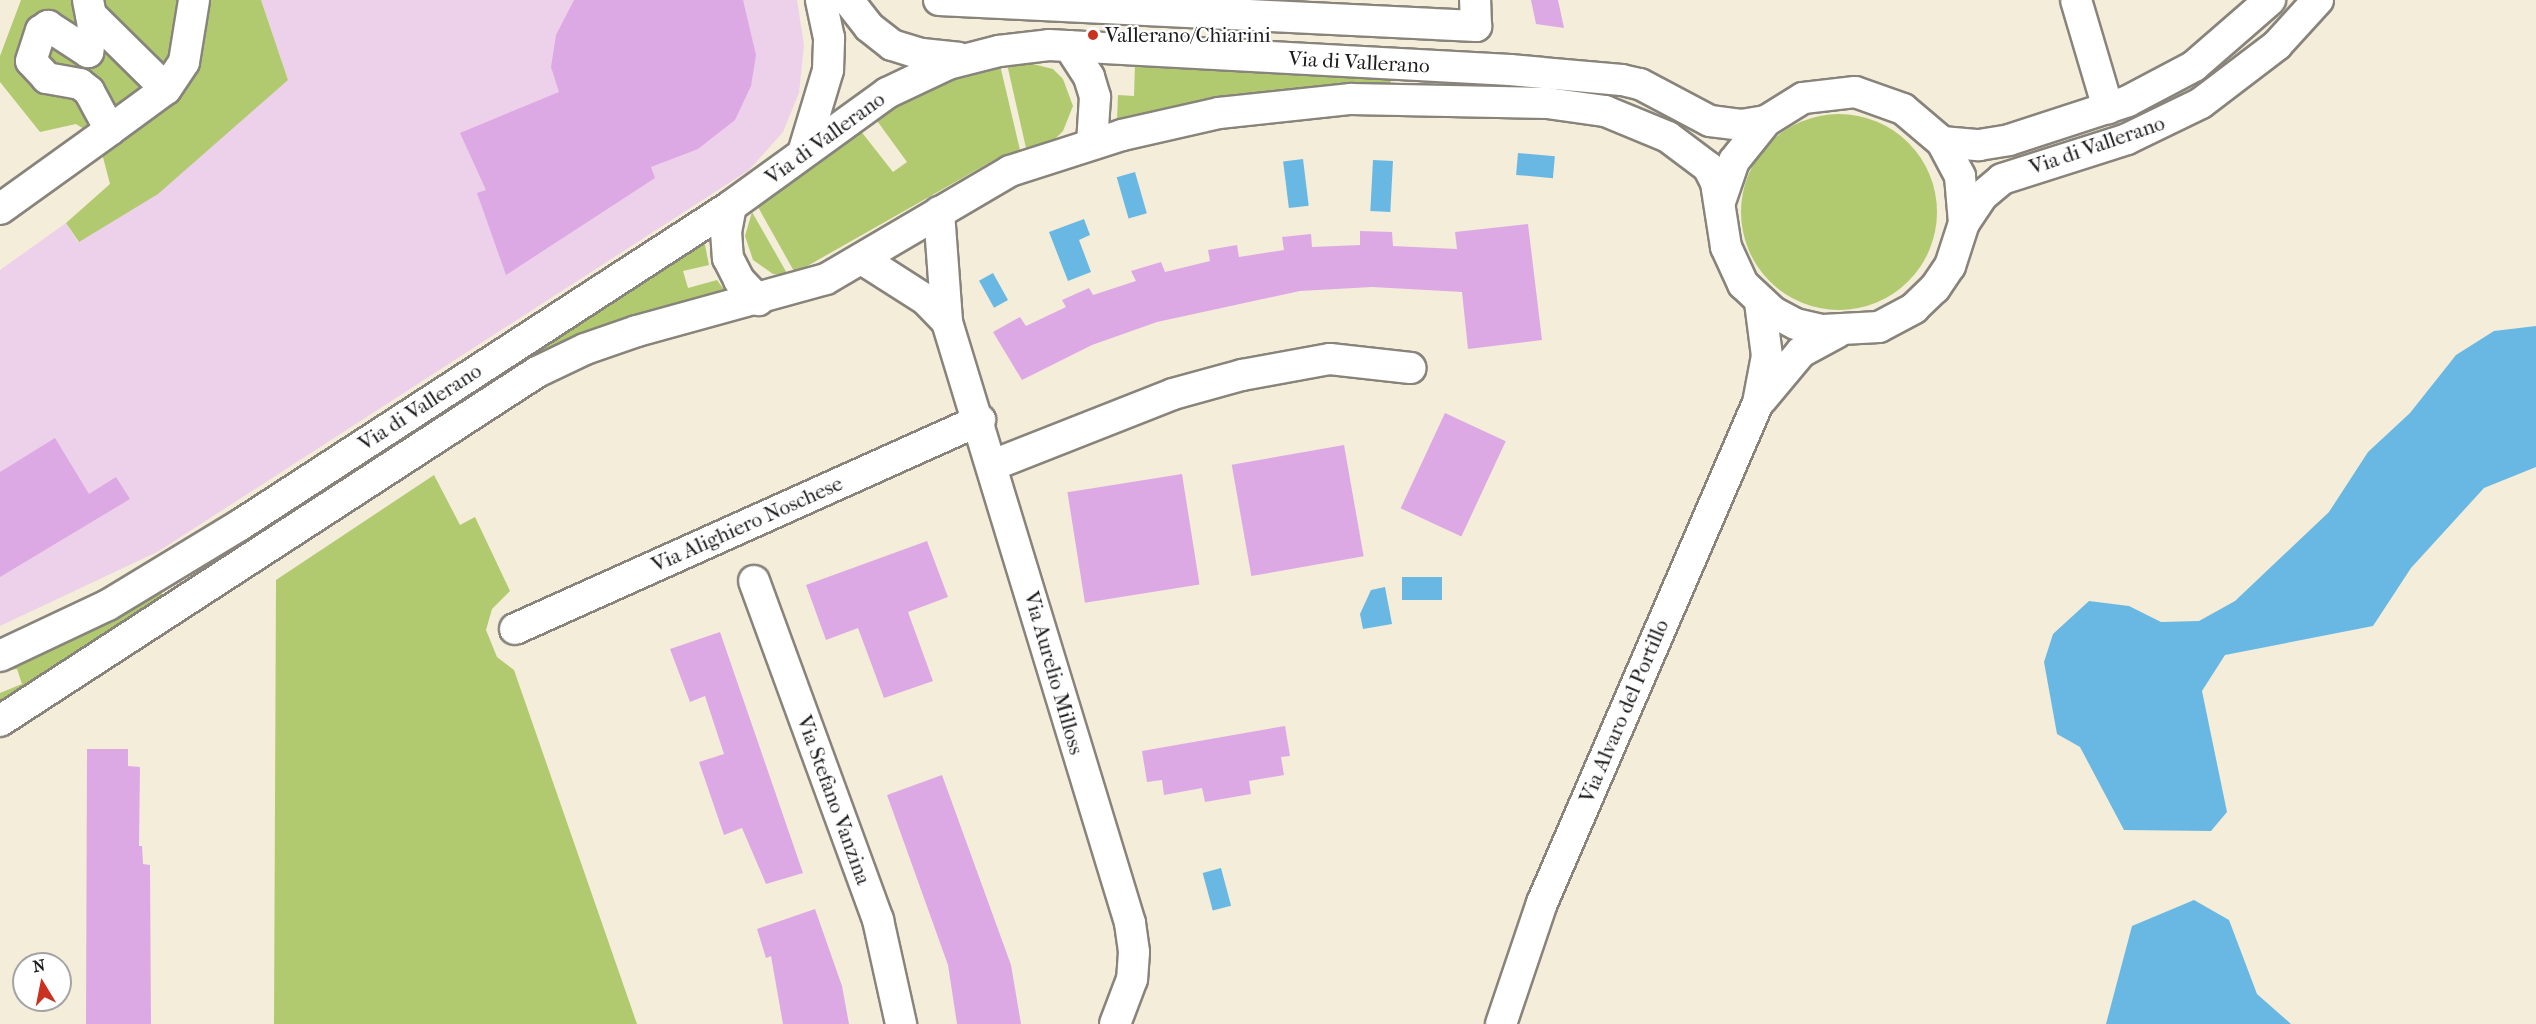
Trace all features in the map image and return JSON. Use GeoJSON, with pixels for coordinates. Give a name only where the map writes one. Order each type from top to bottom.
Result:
{"type":"FeatureCollection","features":[{"type":"Feature","properties":{"kind":"street"},"geometry":{"type":"LineString","coordinates":[[0,209],[166,89],[184,62],[194,0]]}},
{"type":"Feature","properties":{"kind":"street"},"geometry":{"type":"LineString","coordinates":[[803,153],[828,70],[829,38],[821,0]]}},
{"type":"Feature","properties":{"kind":"street"},"geometry":{"type":"LineString","coordinates":[[848,0],[869,27],[892,45],[922,54],[967,58]]}},
{"type":"Feature","properties":{"kind":"street"},"geometry":{"type":"LineString","coordinates":[[939,0],[1121,4],[1476,26],[1475,0]]}},
{"type":"Feature","properties":{"kind":"street"},"geometry":{"type":"LineString","coordinates":[[2076,0],[2108,108]]}},
{"type":"Feature","properties":{"kind":"street","name":"Via di Vallerano"},"geometry":{"type":"LineString","coordinates":[[1942,142],[1979,145],[2002,142],[2108,108],[2194,66],[2270,0]]}},
{"type":"Feature","properties":{"kind":"street","name":"Via di Vallerano"},"geometry":{"type":"LineString","coordinates":[[0,721],[537,372],[606,341],[826,279],[1010,171],[1092,143],[1219,113],[1317,102],[1412,99],[1547,103],[1615,114],[1668,137],[1708,168],[1716,183],[1723,238],[1733,267],[1760,302],[1796,324],[1838,332],[1879,327],[1914,308],[1947,272],[1964,223],[1982,195],[2002,179],[2127,139],[2178,116],[2220,91],[2277,45],[2318,0]]}},
{"type":"Feature","properties":{"kind":"street"},"geometry":{"type":"LineString","coordinates":[[89,8],[166,89]]}},
{"type":"Feature","properties":{"kind":"street"},"geometry":{"type":"LineString","coordinates":[[89,8],[88,52],[48,26],[41,31],[31,61],[37,72],[47,78],[80,84],[89,91],[104,134]]}},
{"type":"Feature","properties":{"kind":"street"},"geometry":{"type":"LineString","coordinates":[[1069,46],[1089,77],[1095,97],[1092,143]]}},
{"type":"Feature","properties":{"kind":"street","name":"Via di Vallerano"},"geometry":{"type":"LineString","coordinates":[[0,656],[78,621],[152,580],[731,206],[893,90],[930,70],[967,58],[1020,47],[1069,46],[1598,76],[1640,84],[1710,121],[1741,125],[1766,121]]}},
{"type":"Feature","properties":{"kind":"street","name":"Via di Vallerano"},"geometry":{"type":"LineString","coordinates":[[1720,202],[1734,161],[1766,121],[1803,98],[1855,92],[1893,103],[1914,116],[1942,142],[1960,177],[1964,223]]}},
{"type":"Feature","properties":{"kind":"street"},"geometry":{"type":"LineString","coordinates":[[731,206],[725,238],[728,258],[740,280],[758,300]]}},
{"type":"Feature","properties":{"kind":"street","name":"Via Aurelio Milloss"},"geometry":{"type":"LineString","coordinates":[[939,212],[947,322],[980,420],[1130,923],[1134,952],[1132,979],[1115,1024]]}},
{"type":"Feature","properties":{"kind":"street","name":"Via Aurelio Milloss"},"geometry":{"type":"LineString","coordinates":[[862,259],[926,300],[947,322]]}},
{"type":"Feature","properties":{"kind":"street","name":"Via Alvaro del Portillo"},"geometry":{"type":"LineString","coordinates":[[1501,1024],[1547,892],[1758,404],[1767,356],[1760,302]]}},
{"type":"Feature","properties":{"kind":"street","name":"Via Alvaro del Portillo"},"geometry":{"type":"LineString","coordinates":[[1758,404],[1801,352],[1838,332]]}},
{"type":"Feature","properties":{"kind":"street"},"geometry":{"type":"LineString","coordinates":[[993,465],[1173,394],[1242,375],[1330,359],[1410,368]]}},
{"type":"Feature","properties":{"kind":"street","name":"Via Alighiero Noschese"},"geometry":{"type":"LineString","coordinates":[[515,629],[980,420]]}},
{"type":"Feature","properties":{"kind":"street","name":"Via Stefano Vanzina"},"geometry":{"type":"LineString","coordinates":[[754,580],[878,920],[901,1024]]}},
{"type":"Feature","properties":{"kind":"shaded area"},"geometry":{"type":"Polygon","coordinates":[[[261,0],[797,0],[804,45],[799,93],[783,132],[749,170],[159,551],[0,626],[0,270],[66,223],[78,242],[288,80],[261,0]]]}},
{"type":"Feature","properties":{"kind":"green space"},"geometry":{"type":"Polygon","coordinates":[[[21,0],[261,0],[288,80],[158,194],[79,242],[66,223],[110,184],[98,138],[76,124],[40,132],[0,82],[0,56],[21,0]]]}},
{"type":"Feature","properties":{"kind":"green space"},"geometry":{"type":"Polygon","coordinates":[[[1025,62],[1053,69],[1063,79],[1073,106],[1063,131],[1055,139],[1026,148],[1007,64],[1025,62]]]}},
{"type":"Feature","properties":{"kind":"green space"},"geometry":{"type":"Polygon","coordinates":[[[1135,64],[1392,79],[1390,83],[1234,94],[1117,120],[1118,95],[1134,96],[1135,64]]]}},
{"type":"Feature","properties":{"kind":"green space"},"geometry":{"type":"Polygon","coordinates":[[[1000,65],[1020,150],[994,160],[795,273],[758,207],[860,130],[893,172],[907,162],[875,118],[940,83],[1000,65]]]}},
{"type":"Feature","properties":{"kind":"green space"},"geometry":{"type":"Polygon","coordinates":[[[1839,114],[1858,116],[1876,122],[1893,131],[1908,143],[1920,158],[1929,175],[1935,193],[1937,212],[1935,231],[1929,249],[1920,266],[1908,281],[1893,293],[1876,302],[1858,308],[1839,310],[1820,308],[1802,302],[1785,293],[1770,281],[1758,266],[1749,249],[1743,231],[1741,212],[1743,193],[1749,175],[1758,158],[1770,143],[1785,131],[1802,122],[1820,116],[1839,114]]]}},
{"type":"Feature","properties":{"kind":"green space"},"geometry":{"type":"Polygon","coordinates":[[[752,212],[788,275],[773,274],[753,260],[745,236],[752,212]]]}},
{"type":"Feature","properties":{"kind":"green space"},"geometry":{"type":"Polygon","coordinates":[[[704,240],[709,265],[683,271],[688,288],[717,280],[725,291],[627,317],[532,354],[704,240]]]}},
{"type":"Feature","properties":{"kind":"green space"},"geometry":{"type":"Polygon","coordinates":[[[434,475],[460,525],[475,517],[510,591],[492,609],[486,630],[497,657],[514,670],[637,1024],[274,1024],[276,580],[434,475]]]}},
{"type":"Feature","properties":{"kind":"green space"},"geometry":{"type":"Polygon","coordinates":[[[161,593],[163,595],[0,701],[0,693],[22,684],[17,669],[0,672],[47,652],[161,593]]]}},
{"type":"Feature","properties":{"kind":"water"},"geometry":{"type":"Polygon","coordinates":[[[1518,153],[1555,156],[1553,178],[1516,175],[1518,153]]]}},
{"type":"Feature","properties":{"kind":"water"},"geometry":{"type":"Polygon","coordinates":[[[1303,159],[1309,206],[1289,208],[1283,161],[1303,159]]]}},
{"type":"Feature","properties":{"kind":"water"},"geometry":{"type":"Polygon","coordinates":[[[1373,160],[1393,161],[1390,212],[1370,211],[1373,160]]]}},
{"type":"Feature","properties":{"kind":"water"},"geometry":{"type":"Polygon","coordinates":[[[1135,172],[1147,213],[1129,219],[1117,177],[1135,172]]]}},
{"type":"Feature","properties":{"kind":"water"},"geometry":{"type":"Polygon","coordinates":[[[1084,219],[1090,235],[1079,240],[1091,272],[1068,281],[1049,232],[1084,219]]]}},
{"type":"Feature","properties":{"kind":"water"},"geometry":{"type":"Polygon","coordinates":[[[993,273],[1008,300],[994,308],[979,281],[993,273]]]}},
{"type":"Feature","properties":{"kind":"water"},"geometry":{"type":"Polygon","coordinates":[[[2536,326],[2536,467],[2484,488],[2411,568],[2373,626],[2225,655],[2202,691],[2227,812],[2211,831],[2124,830],[2080,747],[2057,734],[2044,662],[2053,634],[2089,601],[2129,606],[2161,622],[2199,621],[2235,601],[2329,512],[2368,452],[2410,413],[2456,355],[2494,331],[2536,326]]]}},
{"type":"Feature","properties":{"kind":"water"},"geometry":{"type":"Polygon","coordinates":[[[1402,577],[1442,577],[1442,600],[1402,600],[1402,577]]]}},
{"type":"Feature","properties":{"kind":"water"},"geometry":{"type":"Polygon","coordinates":[[[1385,587],[1392,624],[1363,629],[1360,614],[1371,590],[1385,587]]]}},
{"type":"Feature","properties":{"kind":"water"},"geometry":{"type":"Polygon","coordinates":[[[1221,868],[1231,906],[1213,911],[1203,873],[1221,868]]]}},
{"type":"Feature","properties":{"kind":"water"},"geometry":{"type":"Polygon","coordinates":[[[2194,900],[2229,920],[2257,994],[2291,1024],[2106,1024],[2132,926],[2194,900]]]}},
{"type":"Feature","properties":{"kind":"building"},"geometry":{"type":"Polygon","coordinates":[[[574,0],[743,0],[756,55],[751,86],[735,120],[698,149],[651,167],[655,178],[506,275],[477,193],[486,190],[460,133],[559,92],[551,67],[556,35],[574,0]]]}},
{"type":"Feature","properties":{"kind":"building"},"geometry":{"type":"Polygon","coordinates":[[[1531,0],[1558,0],[1564,28],[1536,24],[1531,0]]]}},
{"type":"Feature","properties":{"kind":"building"},"geometry":{"type":"Polygon","coordinates":[[[1528,224],[1542,340],[1468,349],[1462,292],[1372,287],[1300,291],[1157,322],[1092,345],[1022,380],[993,332],[1020,317],[1026,326],[1066,307],[1062,300],[1089,288],[1093,295],[1136,281],[1131,271],[1161,262],[1165,272],[1210,261],[1208,250],[1237,245],[1239,257],[1284,250],[1282,237],[1311,234],[1312,247],[1360,245],[1360,231],[1392,232],[1393,246],[1457,249],[1455,232],[1528,224]]]}},
{"type":"Feature","properties":{"kind":"building"},"geometry":{"type":"Polygon","coordinates":[[[1445,413],[1506,441],[1461,536],[1401,508],[1445,413]]]}},
{"type":"Feature","properties":{"kind":"building"},"geometry":{"type":"Polygon","coordinates":[[[55,438],[89,494],[116,477],[130,499],[0,577],[0,472],[55,438]]]}},
{"type":"Feature","properties":{"kind":"building"},"geometry":{"type":"Polygon","coordinates":[[[1344,445],[1364,556],[1251,576],[1232,465],[1344,445]]]}},
{"type":"Feature","properties":{"kind":"building"},"geometry":{"type":"Polygon","coordinates":[[[1182,474],[1200,585],[1085,603],[1067,492],[1182,474]]]}},
{"type":"Feature","properties":{"kind":"building"},"geometry":{"type":"Polygon","coordinates":[[[927,541],[948,597],[908,612],[933,681],[884,698],[858,628],[826,640],[806,585],[927,541]]]}},
{"type":"Feature","properties":{"kind":"building"},"geometry":{"type":"Polygon","coordinates":[[[720,632],[803,873],[766,884],[742,828],[724,835],[699,762],[724,754],[705,696],[690,702],[670,649],[720,632]]]}},
{"type":"Feature","properties":{"kind":"building"},"geometry":{"type":"Polygon","coordinates":[[[1285,726],[1290,756],[1281,757],[1284,775],[1249,781],[1251,794],[1205,802],[1202,788],[1164,795],[1162,780],[1147,782],[1142,751],[1285,726]]]}},
{"type":"Feature","properties":{"kind":"building"},"geometry":{"type":"Polygon","coordinates":[[[87,749],[128,749],[128,766],[140,767],[139,846],[142,846],[143,864],[150,865],[151,1024],[86,1024],[87,749]]]}},
{"type":"Feature","properties":{"kind":"building"},"geometry":{"type":"Polygon","coordinates":[[[942,775],[1011,965],[1021,1024],[957,1024],[948,965],[887,795],[942,775]]]}},
{"type":"Feature","properties":{"kind":"building"},"geometry":{"type":"Polygon","coordinates":[[[815,909],[842,986],[849,1024],[783,1024],[771,956],[766,958],[757,929],[815,909]]]}},
{"type":"Feature","properties":{"kind":"place","name":"Vallerano/Chiarini"},"geometry":{"type":"Point","coordinates":[1093,35]}}]}
